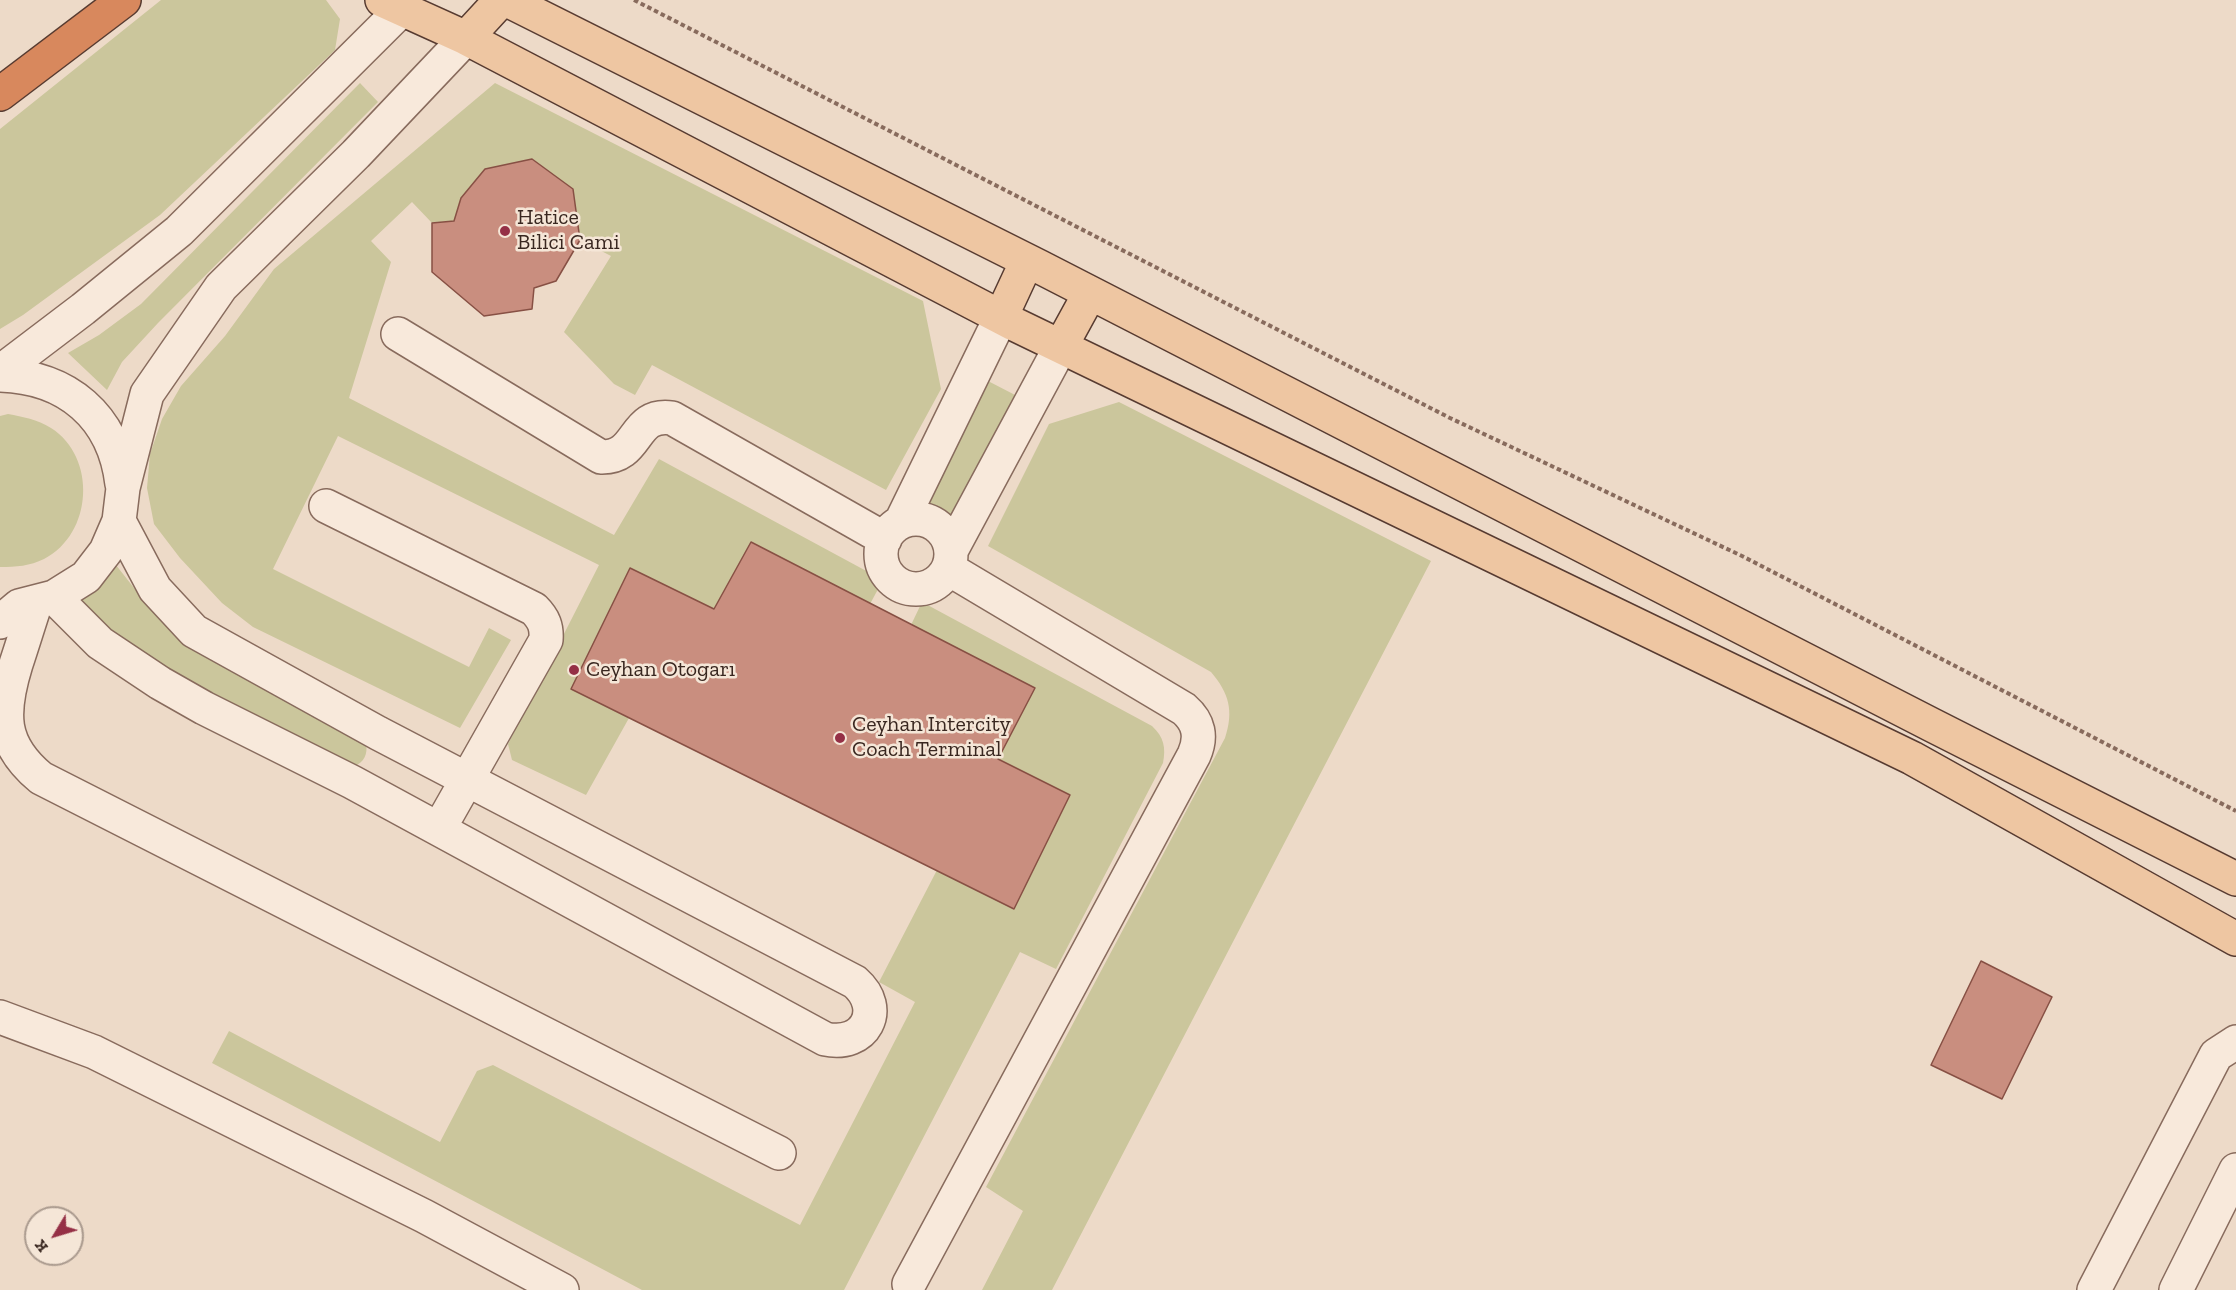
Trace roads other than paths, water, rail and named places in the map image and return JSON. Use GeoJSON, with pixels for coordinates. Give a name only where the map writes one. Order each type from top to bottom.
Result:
{"type":"FeatureCollection","features":[{"type":"Feature","properties":{"kind":"highway"},"geometry":{"type":"LineString","coordinates":[[0,94],[124,0]]}},
{"type":"Feature","properties":{"kind":"main road"},"geometry":{"type":"LineString","coordinates":[[466,38],[501,0]]}},
{"type":"Feature","properties":{"kind":"main road"},"geometry":{"type":"LineString","coordinates":[[507,0],[1090,293],[2236,879]]}},
{"type":"Feature","properties":{"kind":"main road"},"geometry":{"type":"LineString","coordinates":[[398,3],[1001,317],[1912,758],[2236,939]]}},
{"type":"Feature","properties":{"kind":"main road"},"geometry":{"type":"LineString","coordinates":[[1001,317],[1027,261]]}},
{"type":"Feature","properties":{"kind":"main road"},"geometry":{"type":"LineString","coordinates":[[1061,346],[1090,293]]}},
{"type":"Feature","properties":{"kind":"street"},"geometry":{"type":"LineString","coordinates":[[0,373],[179,231],[398,3]]}},
{"type":"Feature","properties":{"kind":"street"},"geometry":{"type":"LineString","coordinates":[[22,607],[86,577],[106,551],[119,521],[123,488],[147,394],[221,287],[356,154],[466,38]]}},
{"type":"Feature","properties":{"kind":"street"},"geometry":{"type":"LineString","coordinates":[[1001,317],[881,556],[888,576],[905,588],[925,589],[943,578],[950,559],[1061,346]]}},
{"type":"Feature","properties":{"kind":"street"},"geometry":{"type":"LineString","coordinates":[[398,334],[601,457],[613,457],[627,449],[642,426],[648,421],[655,418],[672,418],[893,530],[922,519],[933,523],[949,538],[950,559]]}},
{"type":"Feature","properties":{"kind":"street"},"geometry":{"type":"LineString","coordinates":[[0,373],[40,380],[64,390],[85,405],[101,423],[112,443],[120,465],[123,488]]}},
{"type":"Feature","properties":{"kind":"street"},"geometry":{"type":"LineString","coordinates":[[326,506],[534,609],[544,622],[546,640],[439,829]]}},
{"type":"Feature","properties":{"kind":"street"},"geometry":{"type":"LineString","coordinates":[[22,607],[100,643],[160,683],[204,708],[352,782],[825,1039],[846,1040],[856,1036],[864,1029],[869,1019],[870,1008],[863,989],[855,982],[467,779],[234,655],[194,631],[155,589],[119,521]]}},
{"type":"Feature","properties":{"kind":"street"},"geometry":{"type":"LineString","coordinates":[[909,1284],[1194,755],[1199,740],[1196,723],[1184,709],[950,559]]}},
{"type":"Feature","properties":{"kind":"street"},"geometry":{"type":"LineString","coordinates":[[22,607],[3,720],[11,747],[27,768],[41,778],[779,1153]]}},
{"type":"Feature","properties":{"kind":"street"},"geometry":{"type":"LineString","coordinates":[[0,1017],[94,1052],[424,1216],[562,1290]]}},
{"type":"Feature","properties":{"kind":"street"},"geometry":{"type":"LineString","coordinates":[[2094,1290],[2216,1055],[2236,1042]]}},
{"type":"Feature","properties":{"kind":"street"},"geometry":{"type":"LineString","coordinates":[[2176,1290],[2236,1170]]}},
{"type":"Feature","properties":{"kind":"place","name":"Hatice Bilici Cami"},"geometry":{"type":"Point","coordinates":[505,231]}},
{"type":"Feature","properties":{"kind":"place","name":"Ceyhan Otogarı"},"geometry":{"type":"Point","coordinates":[574,670]}},
{"type":"Feature","properties":{"kind":"place","name":"Ceyhan Intercity Coach Terminal"},"geometry":{"type":"Point","coordinates":[840,738]}}]}
